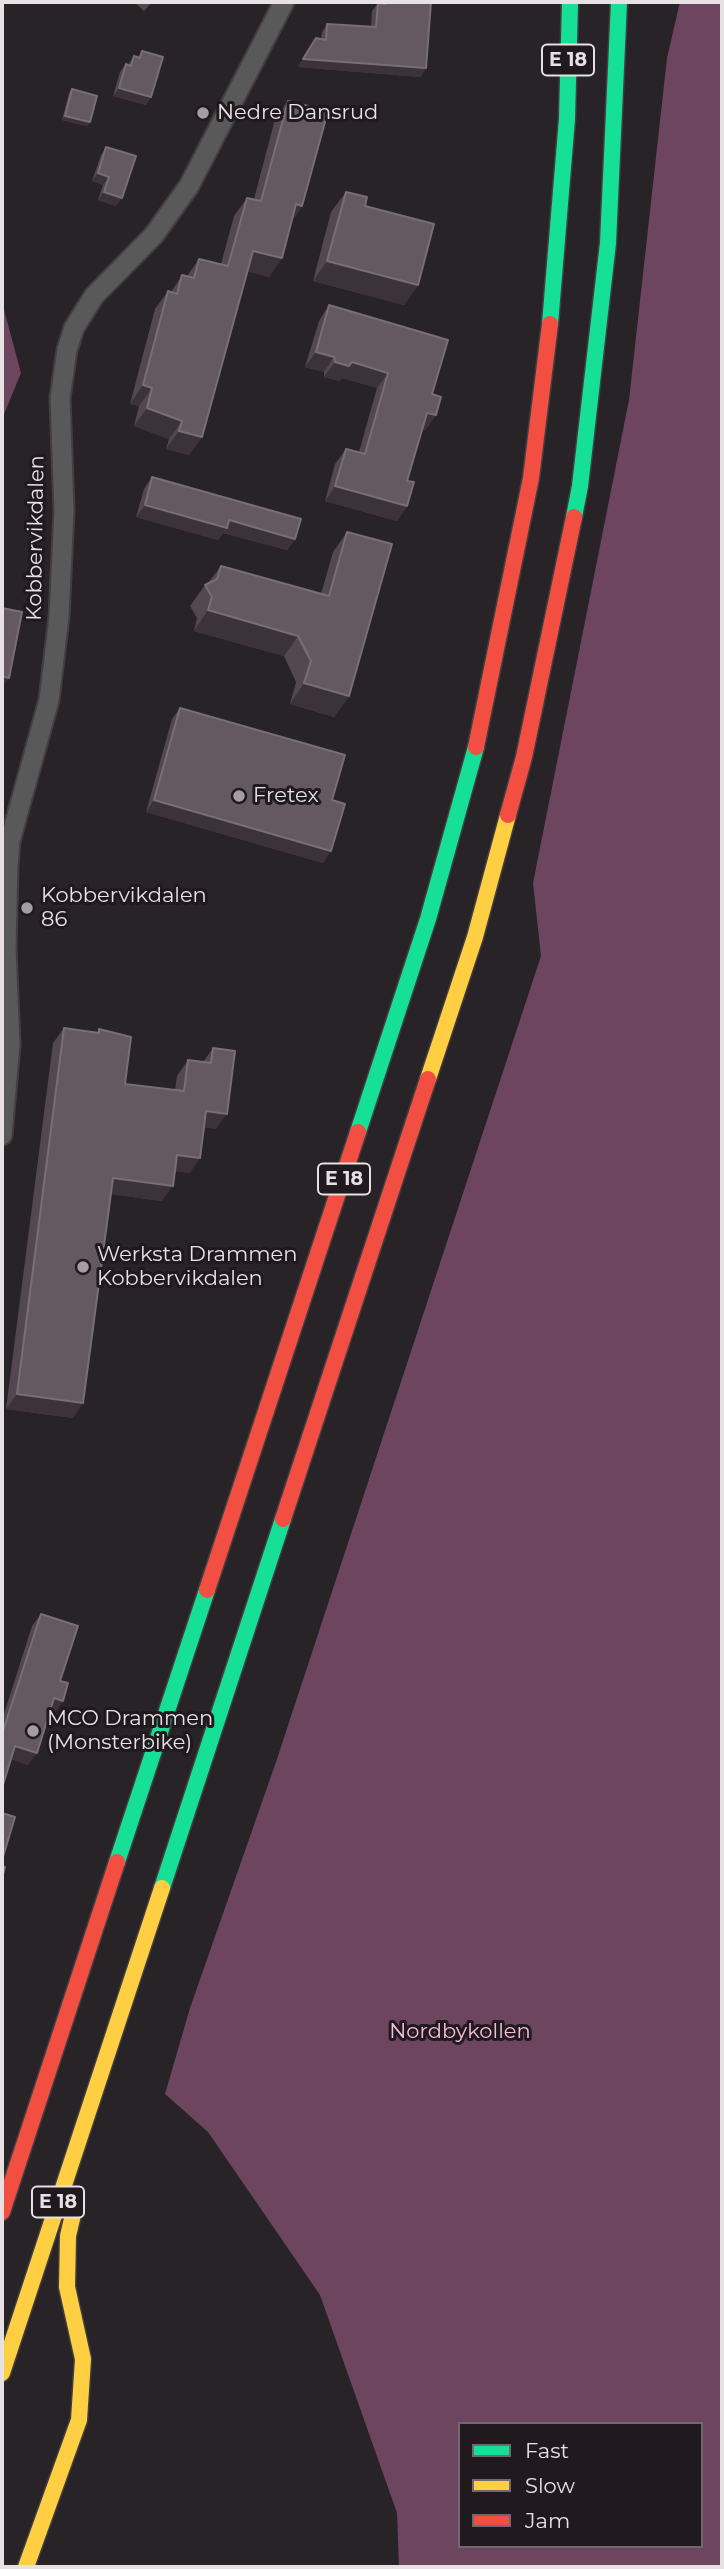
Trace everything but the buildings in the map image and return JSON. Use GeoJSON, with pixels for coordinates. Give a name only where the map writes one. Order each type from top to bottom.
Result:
{"type":"FeatureCollection","features":[{"type":"Feature","properties":{"kind":"highway","name":"E 18"},"geometry":{"type":"LineString","coordinates":[[2,2212],[428,919],[477,742],[531,478],[547,356],[559,245],[567,119],[570,2]]}},
{"type":"Feature","properties":{"kind":"highway","name":"E 18"},"geometry":{"type":"LineString","coordinates":[[2,2373],[471,950],[524,757],[580,486],[610,215],[619,2]]}},
{"type":"Feature","properties":{"kind":"highway"},"geometry":{"type":"LineString","coordinates":[[26,2567],[79,2420],[83,2358],[67,2287],[68,2236],[114,2031]]}},
{"type":"Feature","properties":{"kind":"street","name":"Kobbervikdalen"},"geometry":{"type":"LineString","coordinates":[[2,1135],[10,1045],[6,937],[10,841],[49,700],[60,617],[64,512],[60,398],[67,350],[74,328],[94,296],[153,235],[189,186],[284,2]]}},
{"type":"Feature","properties":{"kind":"green space","name":"Nordbykollen"},"geometry":{"type":"Polygon","coordinates":[[[680,2],[722,2],[722,2567],[399,2567],[397,2513],[320,2295],[208,2132],[165,2094],[190,2008],[276,1762],[541,956],[533,883],[629,400],[667,58],[680,2]]]}},
{"type":"Feature","properties":{"kind":"green space"},"geometry":{"type":"Polygon","coordinates":[[[2,302],[21,373],[2,419],[2,302]]]}},
{"type":"Feature","properties":{"kind":"traffic: fast"},"geometry":{"type":"LineString","coordinates":[[550,324],[567,119],[570,2]]}},
{"type":"Feature","properties":{"kind":"traffic: fast"},"geometry":{"type":"LineString","coordinates":[[574,517],[580,486],[608,243],[619,2]]}},
{"type":"Feature","properties":{"kind":"traffic: fast"},"geometry":{"type":"LineString","coordinates":[[358,1132],[428,919],[476,747]]}},
{"type":"Feature","properties":{"kind":"traffic: fast"},"geometry":{"type":"LineString","coordinates":[[162,1888],[283,1519]]}},
{"type":"Feature","properties":{"kind":"traffic: fast"},"geometry":{"type":"LineString","coordinates":[[117,1862],[207,1590]]}},
{"type":"Feature","properties":{"kind":"traffic: slow"},"geometry":{"type":"LineString","coordinates":[[428,1079],[475,937],[508,815]]}},
{"type":"Feature","properties":{"kind":"traffic: slow"},"geometry":{"type":"LineString","coordinates":[[2,2373],[162,1888]]}},
{"type":"Feature","properties":{"kind":"traffic: slow"},"geometry":{"type":"LineString","coordinates":[[26,2567],[79,2420],[83,2359],[67,2287],[68,2236],[75,2206]]}},
{"type":"Feature","properties":{"kind":"traffic: jam"},"geometry":{"type":"LineString","coordinates":[[476,747],[531,478],[550,324]]}},
{"type":"Feature","properties":{"kind":"traffic: jam"},"geometry":{"type":"LineString","coordinates":[[508,815],[524,757],[574,517]]}},
{"type":"Feature","properties":{"kind":"traffic: jam"},"geometry":{"type":"LineString","coordinates":[[283,1519],[428,1079]]}},
{"type":"Feature","properties":{"kind":"traffic: jam"},"geometry":{"type":"LineString","coordinates":[[207,1590],[358,1132]]}},
{"type":"Feature","properties":{"kind":"traffic: jam"},"geometry":{"type":"LineString","coordinates":[[2,2212],[117,1862]]}},
{"type":"Feature","properties":{"kind":"place","name":"Nedre Dansrud"},"geometry":{"type":"Point","coordinates":[203,113]}},
{"type":"Feature","properties":{"kind":"place","name":"Fretex"},"geometry":{"type":"Point","coordinates":[239,796]}},
{"type":"Feature","properties":{"kind":"place","name":"Kobbervikdalen 86"},"geometry":{"type":"Point","coordinates":[27,908]}},
{"type":"Feature","properties":{"kind":"place","name":"Werksta Drammen Kobbervikdalen"},"geometry":{"type":"Point","coordinates":[83,1267]}},
{"type":"Feature","properties":{"kind":"place","name":"MCO Drammen (Monsterbike)"},"geometry":{"type":"Point","coordinates":[33,1731]}}]}
